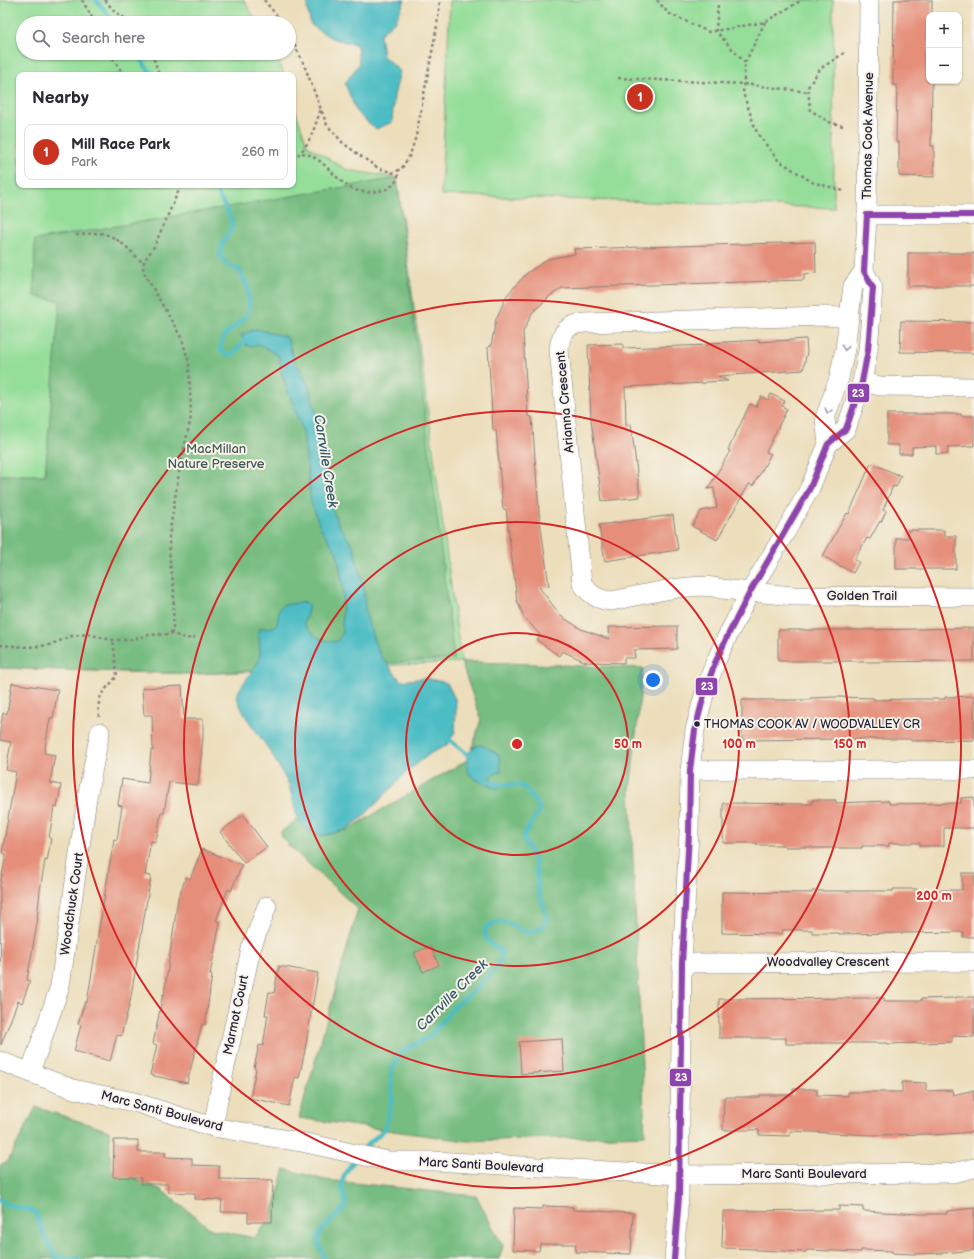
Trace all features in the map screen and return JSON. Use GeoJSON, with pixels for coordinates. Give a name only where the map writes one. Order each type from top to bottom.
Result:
{"type":"FeatureCollection","features":[{"type":"Feature","properties":{"kind":"street","name":"Thomas Cook Avenue"},"geometry":{"type":"LineString","coordinates":[[674,1259],[680,1176],[682,962],[689,833],[690,770],[695,730],[705,691],[715,663],[750,592],[810,488],[828,444],[846,429],[862,382],[868,350],[873,288],[864,271],[867,215],[869,0]]}},
{"type":"Feature","properties":{"kind":"street"},"geometry":{"type":"LineString","coordinates":[[867,215],[974,215]]}},
{"type":"Feature","properties":{"kind":"street","name":"Thomas Cook Avenue"},"geometry":{"type":"LineString","coordinates":[[828,444],[825,418],[839,378],[853,286],[864,271]]}},
{"type":"Feature","properties":{"kind":"street","name":"Arianna Crescent"},"geometry":{"type":"LineString","coordinates":[[750,592],[716,588],[688,587],[612,602],[601,599],[587,592],[582,583],[559,350],[560,340],[569,326],[580,323],[826,316],[849,318]]}},
{"type":"Feature","properties":{"kind":"street"},"geometry":{"type":"LineString","coordinates":[[862,382],[880,386],[974,387]]}},
{"type":"Feature","properties":{"kind":"street","name":"Golden Trail"},"geometry":{"type":"LineString","coordinates":[[750,592],[794,596],[974,597]]}},
{"type":"Feature","properties":{"kind":"street","name":"Woodchuck Court"},"geometry":{"type":"LineString","coordinates":[[30,1072],[60,986],[87,798],[100,732]]}},
{"type":"Feature","properties":{"kind":"street"},"geometry":{"type":"LineString","coordinates":[[690,770],[974,770]]}},
{"type":"Feature","properties":{"kind":"street","name":"Marmot Court"},"geometry":{"type":"LineString","coordinates":[[213,1126],[250,949],[267,906]]}},
{"type":"Feature","properties":{"kind":"street","name":"Woodvalley Crescent"},"geometry":{"type":"LineString","coordinates":[[682,962],[974,962]]}},
{"type":"Feature","properties":{"kind":"street","name":"Marc Santi Boulevard"},"geometry":{"type":"LineString","coordinates":[[0,1061],[73,1089],[134,1102],[213,1126],[306,1143],[388,1161],[434,1161],[680,1176],[953,1173],[974,1168]]}},
{"type":"Feature","properties":{"kind":"path"},"geometry":{"type":"LineString","coordinates":[[82,0],[91,16]]}},
{"type":"Feature","properties":{"kind":"path"},"geometry":{"type":"LineString","coordinates":[[105,0],[114,11],[121,16]]}},
{"type":"Feature","properties":{"kind":"path"},"geometry":{"type":"LineString","coordinates":[[264,0],[277,16]]}},
{"type":"Feature","properties":{"kind":"path"},"geometry":{"type":"LineString","coordinates":[[296,48],[303,62],[310,85],[327,125],[343,143],[378,168],[394,173],[402,168],[410,155],[416,136],[437,26],[440,0]]}},
{"type":"Feature","properties":{"kind":"path"},"geometry":{"type":"LineString","coordinates":[[657,0],[668,13],[709,32],[765,22],[802,0]]}},
{"type":"Feature","properties":{"kind":"path"},"geometry":{"type":"LineString","coordinates":[[718,5],[716,31],[745,63]]}},
{"type":"Feature","properties":{"kind":"path"},"geometry":{"type":"LineString","coordinates":[[765,22],[745,63],[744,93],[758,133],[778,160],[812,182],[844,191]]}},
{"type":"Feature","properties":{"kind":"path"},"geometry":{"type":"LineString","coordinates":[[843,126],[829,122],[810,110],[808,87],[820,69],[844,53]]}},
{"type":"Feature","properties":{"kind":"path"},"geometry":{"type":"LineString","coordinates":[[114,60],[122,72]]}},
{"type":"Feature","properties":{"kind":"path"},"geometry":{"type":"LineString","coordinates":[[154,60],[158,72]]}},
{"type":"Feature","properties":{"kind":"path"},"geometry":{"type":"LineString","coordinates":[[618,78],[744,84],[808,92]]}},
{"type":"Feature","properties":{"kind":"path"},"geometry":{"type":"LineString","coordinates":[[296,157],[302,153],[312,135],[321,109]]}},
{"type":"Feature","properties":{"kind":"path"},"geometry":{"type":"LineString","coordinates":[[302,153],[310,154],[323,162],[339,180],[354,190],[368,192],[384,191],[395,184],[399,176],[398,170]]}},
{"type":"Feature","properties":{"kind":"path"},"geometry":{"type":"LineString","coordinates":[[170,632],[173,631],[174,588],[170,562],[169,537],[191,417],[189,363],[182,339],[143,271],[144,261],[154,247],[180,188]]}},
{"type":"Feature","properties":{"kind":"path"},"geometry":{"type":"LineString","coordinates":[[76,236],[97,233],[105,234],[128,248],[144,264]]}},
{"type":"Feature","properties":{"kind":"path"},"geometry":{"type":"LineString","coordinates":[[0,645],[29,647],[49,645],[72,636],[88,634],[113,640],[129,640],[170,632],[186,639],[195,637]]}},
{"type":"Feature","properties":{"kind":"path"},"geometry":{"type":"LineString","coordinates":[[100,732],[98,700],[102,693],[117,676],[113,640]]}},
{"type":"Feature","properties":{"kind":"green space","name":"MacMillan Nature Preserve"},"geometry":{"type":"Polygon","coordinates":[[[0,0],[244,0],[253,16],[16,16],[16,60],[278,60],[283,72],[16,72],[16,188],[296,188],[296,112],[307,145],[347,170],[397,178],[461,662],[197,674],[0,668],[0,0]]]}},
{"type":"Feature","properties":{"kind":"green space"},"geometry":{"type":"Polygon","coordinates":[[[450,0],[833,0],[834,208],[441,195],[450,0]]]}},
{"type":"Feature","properties":{"kind":"green space","name":"MacMillan Nature Preserve"},"geometry":{"type":"Polygon","coordinates":[[[397,178],[454,659],[197,674],[0,668],[0,475],[45,475],[60,301],[34,296],[35,240],[397,178]]]}},
{"type":"Feature","properties":{"kind":"green space"},"geometry":{"type":"Polygon","coordinates":[[[461,662],[643,668],[630,791],[645,1135],[466,1141],[299,1118],[358,909],[286,843],[280,833],[311,808],[345,831],[469,759],[481,719],[461,662]]]}},
{"type":"Feature","properties":{"kind":"green space"},"geometry":{"type":"Polygon","coordinates":[[[36,1107],[109,1131],[111,1169],[160,1189],[211,1229],[254,1238],[271,1218],[285,1169],[325,1180],[476,1196],[503,1246],[499,1259],[0,1259],[0,1165],[8,1161],[36,1107]]]}},
{"type":"Feature","properties":{"kind":"water"},"geometry":{"type":"Polygon","coordinates":[[[309,0],[405,0],[396,20],[380,34],[383,56],[400,71],[394,96],[392,122],[376,129],[357,113],[345,83],[359,64],[357,45],[331,38],[311,25],[307,8],[309,0]]]}},
{"type":"Feature","properties":{"kind":"water"},"geometry":{"type":"Polygon","coordinates":[[[256,329],[287,337],[295,363],[302,371],[309,387],[321,431],[326,493],[338,524],[353,546],[364,587],[365,611],[374,641],[381,656],[401,681],[425,678],[447,683],[455,699],[455,732],[446,746],[431,753],[409,770],[363,817],[345,830],[322,836],[305,829],[297,818],[289,785],[270,751],[244,714],[237,698],[239,690],[259,661],[260,651],[258,629],[273,627],[277,624],[279,610],[283,605],[306,602],[309,606],[304,624],[318,637],[336,642],[342,634],[343,586],[337,553],[320,527],[311,502],[303,432],[282,374],[279,356],[261,345],[247,346],[241,335],[256,329]]]}},
{"type":"Feature","properties":{"kind":"water"},"geometry":{"type":"Polygon","coordinates":[[[482,745],[499,755],[501,771],[490,776],[495,783],[502,785],[497,789],[473,778],[467,771],[467,754],[475,746],[482,745]]]}},
{"type":"Feature","properties":{"kind":"building"},"geometry":{"type":"Polygon","coordinates":[[[894,0],[932,0],[932,12],[926,12],[926,84],[932,84],[931,146],[934,146],[934,177],[899,176],[899,142],[896,142],[897,85],[893,85],[894,0]]]}},
{"type":"Feature","properties":{"kind":"building"},"geometry":{"type":"Polygon","coordinates":[[[815,242],[816,273],[804,274],[804,280],[562,288],[550,296],[532,313],[523,332],[528,416],[532,417],[539,513],[549,586],[539,587],[561,616],[581,629],[609,639],[608,627],[677,626],[677,649],[634,650],[635,658],[624,658],[624,663],[586,662],[562,651],[559,656],[537,640],[540,635],[524,617],[517,601],[506,509],[503,509],[496,430],[493,430],[488,347],[491,346],[496,319],[507,295],[527,273],[548,259],[575,254],[574,249],[815,242]]]}},
{"type":"Feature","properties":{"kind":"building"},"geometry":{"type":"Polygon","coordinates":[[[908,253],[974,253],[974,286],[908,286],[908,253]]]}},
{"type":"Feature","properties":{"kind":"building"},"geometry":{"type":"Polygon","coordinates":[[[901,321],[974,322],[974,353],[900,352],[901,321]]]}},
{"type":"Feature","properties":{"kind":"building"},"geometry":{"type":"Polygon","coordinates":[[[806,339],[807,352],[803,370],[718,376],[728,381],[625,387],[626,425],[631,424],[640,497],[602,501],[591,420],[588,345],[623,344],[623,348],[710,345],[710,343],[759,340],[759,342],[806,339]]]}},
{"type":"Feature","properties":{"kind":"building"},"geometry":{"type":"Polygon","coordinates":[[[771,394],[785,401],[782,406],[787,409],[766,452],[771,454],[753,486],[749,484],[717,540],[692,526],[701,511],[717,508],[714,488],[708,489],[730,451],[728,450],[750,404],[756,407],[761,396],[768,400],[771,394]]]}},
{"type":"Feature","properties":{"kind":"building"},"geometry":{"type":"Polygon","coordinates":[[[887,414],[961,414],[961,416],[974,416],[974,446],[948,447],[948,454],[936,454],[936,446],[912,447],[912,454],[899,454],[899,445],[887,445],[887,414]]]}},
{"type":"Feature","properties":{"kind":"building"},"geometry":{"type":"Polygon","coordinates":[[[871,463],[901,476],[896,487],[893,486],[883,510],[886,511],[881,522],[880,521],[870,539],[867,538],[854,560],[859,562],[853,573],[823,556],[847,513],[849,514],[871,463]]]}},
{"type":"Feature","properties":{"kind":"building"},"geometry":{"type":"Polygon","coordinates":[[[673,515],[678,550],[605,561],[599,525],[673,515]]]}},
{"type":"Feature","properties":{"kind":"building"},"geometry":{"type":"Polygon","coordinates":[[[908,530],[944,530],[944,536],[956,536],[956,569],[896,569],[896,538],[908,538],[908,530]]]}},
{"type":"Feature","properties":{"kind":"building"},"geometry":{"type":"Polygon","coordinates":[[[974,628],[974,661],[778,661],[778,630],[974,628]]]}},
{"type":"Feature","properties":{"kind":"building"},"geometry":{"type":"Polygon","coordinates":[[[12,683],[58,690],[53,718],[50,718],[44,753],[55,755],[50,783],[61,785],[57,808],[54,807],[49,838],[51,839],[47,861],[45,860],[40,891],[38,918],[27,980],[30,981],[22,1003],[18,1001],[1,1045],[0,887],[6,854],[2,853],[16,772],[6,770],[11,742],[0,740],[0,730],[3,713],[7,714],[12,683]]]}},
{"type":"Feature","properties":{"kind":"building"},"geometry":{"type":"Polygon","coordinates":[[[182,686],[184,719],[203,719],[203,738],[198,785],[169,782],[164,813],[161,813],[156,842],[151,841],[145,875],[151,876],[130,1002],[121,1036],[117,1035],[110,1061],[74,1051],[81,1025],[78,1024],[85,1002],[87,1002],[114,839],[117,840],[122,806],[118,805],[122,779],[148,783],[151,750],[153,751],[152,715],[144,715],[142,688],[182,686]]]}},
{"type":"Feature","properties":{"kind":"building"},"geometry":{"type":"Polygon","coordinates":[[[974,696],[974,740],[742,740],[742,700],[810,700],[810,698],[837,697],[874,698],[874,700],[945,699],[945,697],[974,696]]]}},
{"type":"Feature","properties":{"kind":"building"},"geometry":{"type":"Polygon","coordinates":[[[974,797],[974,828],[944,828],[944,846],[920,846],[920,843],[889,843],[889,846],[862,846],[862,848],[812,848],[785,847],[785,845],[757,845],[757,843],[723,843],[723,803],[812,804],[812,800],[836,800],[836,803],[889,801],[889,804],[961,803],[961,798],[974,797]]]}},
{"type":"Feature","properties":{"kind":"building"},"geometry":{"type":"Polygon","coordinates":[[[243,815],[267,847],[244,863],[220,832],[243,815]]]}},
{"type":"Feature","properties":{"kind":"building"},"geometry":{"type":"Polygon","coordinates":[[[202,849],[242,865],[231,891],[228,889],[216,921],[220,922],[210,975],[212,975],[205,1025],[202,1024],[187,1083],[150,1075],[157,1045],[153,1044],[163,994],[164,995],[178,898],[186,877],[190,879],[202,849]]]}},
{"type":"Feature","properties":{"kind":"building"},"geometry":{"type":"Polygon","coordinates":[[[962,873],[974,873],[974,937],[963,937],[963,932],[839,934],[812,933],[812,930],[782,930],[782,934],[722,933],[722,892],[812,893],[812,891],[893,891],[893,889],[962,890],[962,873]]]}},
{"type":"Feature","properties":{"kind":"building"},"geometry":{"type":"Polygon","coordinates":[[[430,946],[439,965],[423,972],[414,953],[430,946]]]}},
{"type":"Feature","properties":{"kind":"building"},"geometry":{"type":"Polygon","coordinates":[[[279,966],[318,973],[299,1078],[295,1077],[289,1106],[250,1098],[259,1045],[263,1046],[268,1015],[265,1015],[269,992],[274,993],[279,966]]]}},
{"type":"Feature","properties":{"kind":"building"},"geometry":{"type":"Polygon","coordinates":[[[974,997],[974,1037],[952,1036],[952,1042],[888,1044],[786,1044],[786,1038],[719,1038],[719,999],[884,998],[884,1001],[921,1001],[921,999],[974,997]]]}},
{"type":"Feature","properties":{"kind":"building"},"geometry":{"type":"Polygon","coordinates":[[[562,1039],[564,1071],[521,1074],[519,1042],[562,1039]]]}},
{"type":"Feature","properties":{"kind":"building"},"geometry":{"type":"Polygon","coordinates":[[[902,1082],[926,1083],[926,1091],[952,1090],[953,1095],[974,1090],[974,1132],[932,1135],[871,1135],[790,1131],[790,1136],[759,1135],[759,1130],[723,1130],[724,1097],[793,1095],[793,1089],[817,1089],[817,1095],[848,1096],[848,1092],[902,1092],[902,1082]]]}},
{"type":"Feature","properties":{"kind":"building"},"geometry":{"type":"Polygon","coordinates":[[[114,1140],[138,1140],[138,1152],[165,1152],[165,1157],[192,1158],[192,1165],[219,1166],[219,1179],[273,1180],[272,1222],[248,1222],[248,1212],[221,1212],[222,1200],[195,1199],[195,1193],[168,1192],[168,1184],[141,1184],[141,1178],[113,1177],[114,1140]]]}},
{"type":"Feature","properties":{"kind":"building"},"geometry":{"type":"Polygon","coordinates":[[[543,1206],[573,1207],[573,1210],[633,1213],[631,1254],[575,1252],[576,1244],[540,1244],[539,1251],[513,1250],[514,1208],[543,1209],[543,1206]]]}},
{"type":"Feature","properties":{"kind":"building"},"geometry":{"type":"Polygon","coordinates":[[[839,1206],[863,1207],[863,1211],[922,1214],[947,1214],[947,1211],[974,1208],[974,1250],[914,1254],[892,1253],[892,1251],[861,1250],[861,1252],[807,1250],[806,1252],[722,1248],[723,1211],[839,1210],[839,1206]]]}},
{"type":"Feature","properties":{"kind":"waterway","name":"Carrville Creek"},"geometry":{"type":"LineString","coordinates":[[96,0],[109,16]]}},
{"type":"Feature","properties":{"kind":"waterway","name":"Carrville Creek"},"geometry":{"type":"LineString","coordinates":[[141,60],[149,72]]}},
{"type":"Feature","properties":{"kind":"waterway","name":"Carrville Creek"},"geometry":{"type":"LineString","coordinates":[[215,188],[231,218],[232,228],[222,244],[220,255],[227,265],[239,269],[248,288],[249,308],[247,316],[223,337],[220,349],[226,355],[234,353],[244,341],[249,340]]}},
{"type":"Feature","properties":{"kind":"waterway","name":"Carrville Creek"},"geometry":{"type":"LineString","coordinates":[[446,737],[470,758]]}},
{"type":"Feature","properties":{"kind":"waterway","name":"Carrville Creek"},"geometry":{"type":"LineString","coordinates":[[362,1150],[385,1129],[392,1100],[391,1073],[397,1059],[403,1051],[430,1036],[454,1007],[476,989],[498,966],[502,952],[486,939],[486,927],[501,922],[511,924],[523,931],[533,932],[542,927],[548,920],[538,890],[535,861],[524,840],[524,835],[539,811],[539,807],[527,790],[520,785],[502,785],[491,781]]}},
{"type":"Feature","properties":{"kind":"waterway","name":"Carrville Creek"},"geometry":{"type":"LineString","coordinates":[[325,1259],[318,1238],[326,1226],[346,1205],[342,1185],[346,1171],[355,1159]]}},
{"type":"Feature","properties":{"kind":"waterway"},"geometry":{"type":"LineString","coordinates":[[0,1200],[5,1204],[36,1213],[42,1231],[56,1258]]}},
{"type":"Feature","properties":{"kind":"waterway"},"geometry":{"type":"LineString","coordinates":[[56,1258],[79,1259]]}},
{"type":"Feature","properties":{"kind":"transit line","name":"23"},"geometry":{"type":"LineString","coordinates":[[867,215],[974,215]]}},
{"type":"Feature","properties":{"kind":"transit line","name":"23"},"geometry":{"type":"LineString","coordinates":[[674,1259],[679,1196],[682,963],[689,833],[690,770],[695,730],[705,691],[715,663],[728,635],[750,592],[810,488],[828,444],[846,429],[862,382],[868,350],[873,288],[864,271],[867,215]]}},
{"type":"Feature","properties":{"kind":"place","name":"Mill Race Park"},"geometry":{"type":"Point","coordinates":[640,97]}},
{"type":"Feature","properties":{"kind":"place","name":"THOMAS COOK AV / WOODVALLEY CR"},"geometry":{"type":"Point","coordinates":[697,724]}}]}
